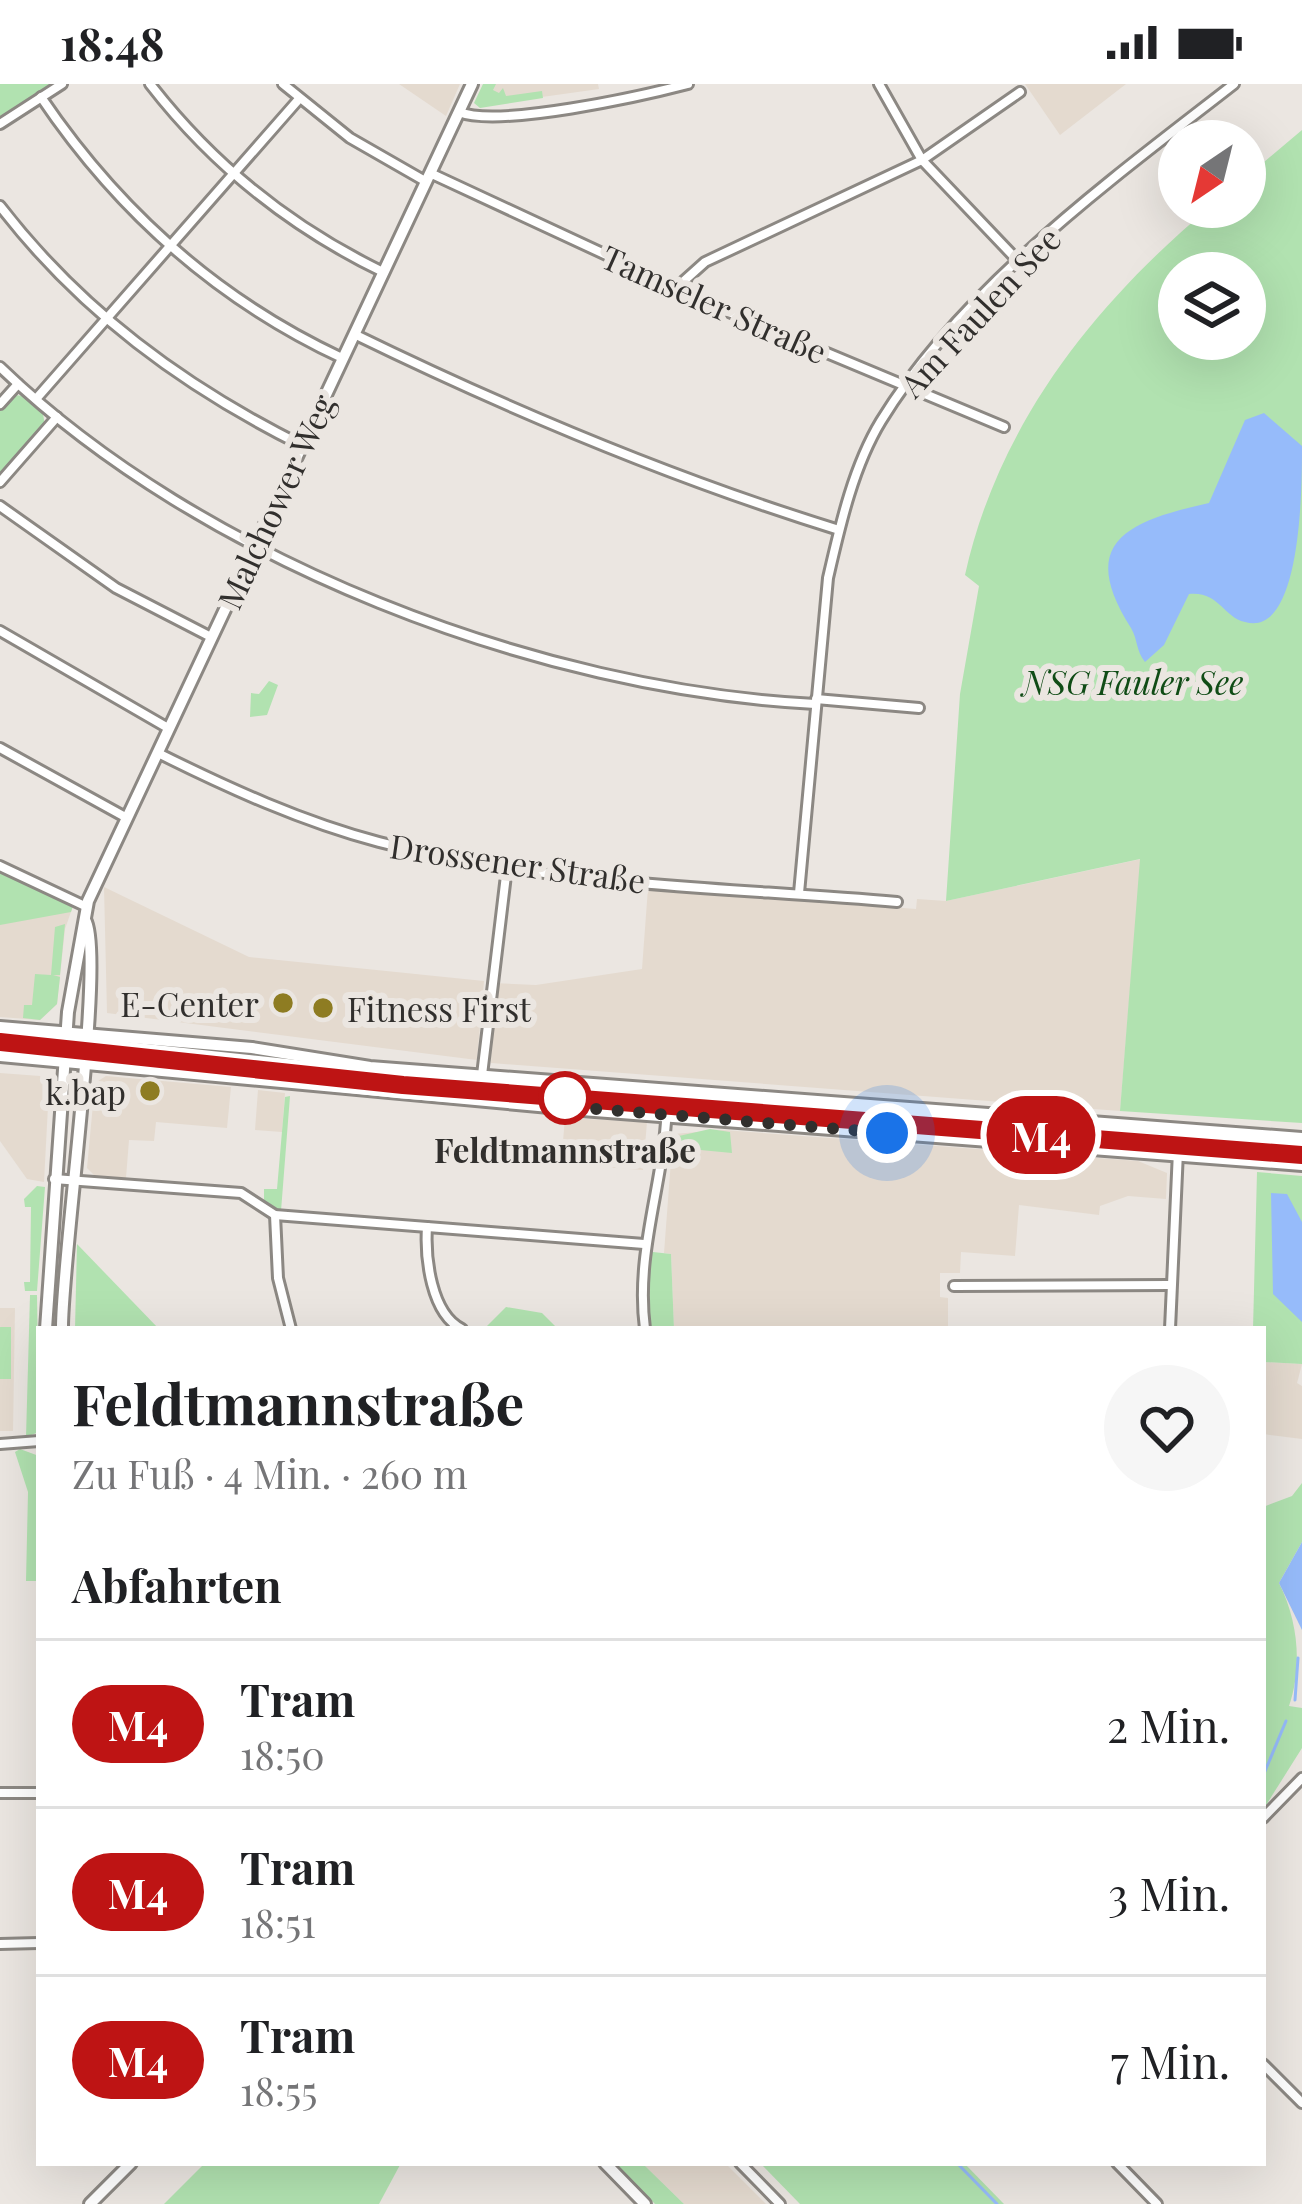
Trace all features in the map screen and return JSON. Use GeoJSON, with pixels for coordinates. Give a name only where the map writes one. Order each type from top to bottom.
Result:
{"type":"FeatureCollection","features":[{"type":"Feature","properties":{"kind":"main road","name":"Malchower Weg"},"geometry":{"type":"LineString","coordinates":[[46,1326],[64,1061],[79,932],[168,728],[472,84]]}},
{"type":"Feature","properties":{"kind":"main road","name":"Malchower Weg"},"geometry":{"type":"LineString","coordinates":[[62,1326],[87,1034],[91,937],[86,914]]}},
{"type":"Feature","properties":{"kind":"main road"},"geometry":{"type":"LineString","coordinates":[[0,1027],[482,1076],[1302,1138]]}},
{"type":"Feature","properties":{"kind":"main road"},"geometry":{"type":"LineString","coordinates":[[0,1056],[667,1116],[1302,1166]]}},
{"type":"Feature","properties":{"kind":"main road"},"geometry":{"type":"LineString","coordinates":[[90,2204],[128,2166]]}},
{"type":"Feature","properties":{"kind":"main road"},"geometry":{"type":"LineString","coordinates":[[608,2166],[645,2204]]}},
{"type":"Feature","properties":{"kind":"street"},"geometry":{"type":"LineString","coordinates":[[0,124],[62,84]]}},
{"type":"Feature","properties":{"kind":"street"},"geometry":{"type":"LineString","coordinates":[[150,84],[233,174],[292,220],[383,272]]}},
{"type":"Feature","properties":{"kind":"street","name":"Tamseler Straße"},"geometry":{"type":"LineString","coordinates":[[284,84],[350,138],[427,177],[1004,427]]}},
{"type":"Feature","properties":{"kind":"street"},"geometry":{"type":"LineString","coordinates":[[459,112],[483,117],[549,110],[688,84]]}},
{"type":"Feature","properties":{"kind":"street"},"geometry":{"type":"LineString","coordinates":[[879,84],[922,160],[1019,262]]}},
{"type":"Feature","properties":{"kind":"street","name":"Am Faulen See"},"geometry":{"type":"LineString","coordinates":[[799,893],[822,616],[839,530],[872,438],[907,385],[1019,262],[1081,205],[1234,84]]}},
{"type":"Feature","properties":{"kind":"street"},"geometry":{"type":"LineString","coordinates":[[676,287],[694,267],[922,160],[1020,92]]}},
{"type":"Feature","properties":{"kind":"street"},"geometry":{"type":"LineString","coordinates":[[41,97],[93,168],[169,247],[265,318],[342,358]]}},
{"type":"Feature","properties":{"kind":"street"},"geometry":{"type":"LineString","coordinates":[[36,400],[299,99]]}},
{"type":"Feature","properties":{"kind":"street"},"geometry":{"type":"LineString","coordinates":[[0,206],[106,320],[192,385],[301,445]]}},
{"type":"Feature","properties":{"kind":"street"},"geometry":{"type":"LineString","coordinates":[[353,334],[573,436],[737,498],[839,530]]}},
{"type":"Feature","properties":{"kind":"street"},"geometry":{"type":"LineString","coordinates":[[0,367],[57,417],[168,497],[255,543],[438,626],[551,662],[653,686],[919,708]]}},
{"type":"Feature","properties":{"kind":"street"},"geometry":{"type":"LineString","coordinates":[[0,404],[17,384]]}},
{"type":"Feature","properties":{"kind":"street"},"geometry":{"type":"LineString","coordinates":[[0,482],[57,417]]}},
{"type":"Feature","properties":{"kind":"street"},"geometry":{"type":"LineString","coordinates":[[0,506],[102,579],[211,637]]}},
{"type":"Feature","properties":{"kind":"street"},"geometry":{"type":"LineString","coordinates":[[0,632],[168,728]]}},
{"type":"Feature","properties":{"kind":"street"},"geometry":{"type":"LineString","coordinates":[[0,748],[127,818]]}},
{"type":"Feature","properties":{"kind":"street","name":"Drossener Straße"},"geometry":{"type":"LineString","coordinates":[[157,752],[328,826],[414,850],[507,867],[897,902]]}},
{"type":"Feature","properties":{"kind":"street"},"geometry":{"type":"LineString","coordinates":[[0,866],[86,914]]}},
{"type":"Feature","properties":{"kind":"street"},"geometry":{"type":"LineString","coordinates":[[482,1076],[507,867]]}},
{"type":"Feature","properties":{"kind":"street"},"geometry":{"type":"LineString","coordinates":[[645,1326],[644,1244],[667,1116],[667,1089]]}},
{"type":"Feature","properties":{"kind":"street"},"geometry":{"type":"LineString","coordinates":[[1170,1326],[1179,1128]]}},
{"type":"Feature","properties":{"kind":"street"},"geometry":{"type":"LineString","coordinates":[[55,1179],[241,1193],[275,1215],[644,1244]]}},
{"type":"Feature","properties":{"kind":"street"},"geometry":{"type":"LineString","coordinates":[[275,1215],[278,1278],[290,1326]]}},
{"type":"Feature","properties":{"kind":"street"},"geometry":{"type":"LineString","coordinates":[[428,1227],[432,1282],[456,1326]]}},
{"type":"Feature","properties":{"kind":"street"},"geometry":{"type":"LineString","coordinates":[[954,1286],[1169,1285]]}},
{"type":"Feature","properties":{"kind":"street"},"geometry":{"type":"LineString","coordinates":[[0,1444],[36,1441]]}},
{"type":"Feature","properties":{"kind":"street"},"geometry":{"type":"LineString","coordinates":[[1266,1815],[1302,1778]]}},
{"type":"Feature","properties":{"kind":"street"},"geometry":{"type":"LineString","coordinates":[[0,1793],[36,1792]]}},
{"type":"Feature","properties":{"kind":"street"},"geometry":{"type":"LineString","coordinates":[[0,1944],[36,1943]]}},
{"type":"Feature","properties":{"kind":"street"},"geometry":{"type":"LineString","coordinates":[[1266,2067],[1302,2103]]}},
{"type":"Feature","properties":{"kind":"street"},"geometry":{"type":"LineString","coordinates":[[743,2166],[780,2204]]}},
{"type":"Feature","properties":{"kind":"street"},"geometry":{"type":"LineString","coordinates":[[1121,2166],[1157,2204]]}},
{"type":"Feature","properties":{"kind":"shaded area"},"geometry":{"type":"Polygon","coordinates":[[[399,84],[460,84],[446,116],[399,84]]]}},
{"type":"Feature","properties":{"kind":"shaded area"},"geometry":{"type":"Polygon","coordinates":[[[485,84],[598,84],[599,89],[507,102],[485,84]]]}},
{"type":"Feature","properties":{"kind":"shaded area"},"geometry":{"type":"Polygon","coordinates":[[[1025,84],[1126,84],[1060,135],[1025,84]]]}},
{"type":"Feature","properties":{"kind":"shaded area"},"geometry":{"type":"Polygon","coordinates":[[[1141,859],[1120,1111],[491,1063],[493,983],[536,985],[642,969],[648,888],[916,909],[917,899],[946,901],[1141,859]]]}},
{"type":"Feature","properties":{"kind":"shaded area"},"geometry":{"type":"Polygon","coordinates":[[[0,869],[73,906],[65,929],[57,1004],[40,1020],[0,1017],[0,869]]]}},
{"type":"Feature","properties":{"kind":"shaded area"},"geometry":{"type":"Polygon","coordinates":[[[104,887],[249,957],[484,981],[477,1060],[107,1013],[104,887]]]}},
{"type":"Feature","properties":{"kind":"shaded area"},"geometry":{"type":"Polygon","coordinates":[[[212,1058],[556,1090],[555,1102],[210,1069],[212,1058]]]}},
{"type":"Feature","properties":{"kind":"shaded area"},"geometry":{"type":"Polygon","coordinates":[[[0,1073],[40,1076],[49,1087],[44,1182],[27,1179],[0,1141],[0,1073]]]}},
{"type":"Feature","properties":{"kind":"shaded area"},"geometry":{"type":"Polygon","coordinates":[[[106,1076],[231,1087],[227,1128],[156,1122],[154,1141],[129,1140],[126,1178],[95,1176],[87,1168],[95,1083],[106,1076]]]}},
{"type":"Feature","properties":{"kind":"shaded area"},"geometry":{"type":"Polygon","coordinates":[[[258,1090],[285,1093],[282,1132],[255,1130],[258,1090]]]}},
{"type":"Feature","properties":{"kind":"shaded area"},"geometry":{"type":"Polygon","coordinates":[[[680,1100],[1164,1136],[1166,1146],[696,1113],[682,1109],[680,1100]]]}},
{"type":"Feature","properties":{"kind":"shaded area"},"geometry":{"type":"Polygon","coordinates":[[[565,1118],[647,1122],[643,1170],[561,1164],[565,1118]]]}},
{"type":"Feature","properties":{"kind":"shaded area"},"geometry":{"type":"Polygon","coordinates":[[[723,1130],[1138,1161],[1167,1173],[1166,1199],[1128,1196],[1100,1206],[1099,1215],[1019,1205],[1015,1256],[961,1252],[960,1273],[940,1273],[940,1297],[948,1298],[948,1326],[674,1326],[671,1254],[664,1253],[673,1134],[723,1130]]]}},
{"type":"Feature","properties":{"kind":"shaded area"},"geometry":{"type":"Polygon","coordinates":[[[0,1308],[15,1308],[13,1431],[0,1431],[0,1308]]]}},
{"type":"Feature","properties":{"kind":"shaded area"},"geometry":{"type":"Polygon","coordinates":[[[1266,1362],[1302,1364],[1297,1383],[1302,1386],[1302,1439],[1266,1434],[1266,1362]]]}},
{"type":"Feature","properties":{"kind":"shaded area"},"geometry":{"type":"Polygon","coordinates":[[[645,2166],[728,2166],[766,2204],[684,2204],[645,2166]]]}},
{"type":"Feature","properties":{"kind":"green space"},"geometry":{"type":"Polygon","coordinates":[[[0,84],[57,84],[0,120],[0,84]]]}},
{"type":"Feature","properties":{"kind":"green space"},"geometry":{"type":"Polygon","coordinates":[[[483,84],[496,84],[493,90],[499,93],[503,88],[506,96],[542,91],[543,98],[480,108],[474,103],[483,84]]]}},
{"type":"Feature","properties":{"kind":"green space","name":"NSG Fauler See"},"geometry":{"type":"Polygon","coordinates":[[[1302,130],[1302,1123],[1120,1111],[1140,859],[946,901],[960,694],[979,586],[965,575],[980,520],[1026,418],[1090,327],[1158,255],[1158,360],[1266,360],[1266,252],[1161,252],[1187,228],[1266,228],[1266,160],[1302,130]]]}},
{"type":"Feature","properties":{"kind":"green space"},"geometry":{"type":"Polygon","coordinates":[[[12,395],[34,402],[44,423],[0,474],[0,405],[12,395]]]}},
{"type":"Feature","properties":{"kind":"green space"},"geometry":{"type":"Polygon","coordinates":[[[269,681],[278,685],[267,715],[250,717],[251,693],[259,694],[269,681]]]}},
{"type":"Feature","properties":{"kind":"green space"},"geometry":{"type":"Polygon","coordinates":[[[0,869],[73,906],[71,912],[0,925],[0,869]]]}},
{"type":"Feature","properties":{"kind":"green space"},"geometry":{"type":"Polygon","coordinates":[[[65,924],[60,975],[53,975],[60,977],[57,1004],[40,1020],[23,1018],[24,1005],[32,1005],[35,974],[51,975],[55,927],[65,924]]]}},
{"type":"Feature","properties":{"kind":"green space"},"geometry":{"type":"Polygon","coordinates":[[[205,1052],[556,1086],[556,1090],[205,1057],[205,1052]]]}},
{"type":"Feature","properties":{"kind":"green space"},"geometry":{"type":"Polygon","coordinates":[[[290,1096],[281,1211],[264,1200],[264,1189],[277,1189],[285,1097],[290,1096]]]}},
{"type":"Feature","properties":{"kind":"green space"},"geometry":{"type":"Polygon","coordinates":[[[891,1112],[1147,1131],[1155,1136],[890,1116],[891,1112]]]}},
{"type":"Feature","properties":{"kind":"green space"},"geometry":{"type":"Polygon","coordinates":[[[710,1129],[730,1132],[732,1153],[669,1147],[670,1138],[710,1129]]]}},
{"type":"Feature","properties":{"kind":"green space"},"geometry":{"type":"Polygon","coordinates":[[[1257,1172],[1302,1176],[1302,1364],[1266,1362],[1266,1326],[1253,1326],[1257,1172]]]}},
{"type":"Feature","properties":{"kind":"green space"},"geometry":{"type":"Polygon","coordinates":[[[37,1186],[45,1187],[37,1291],[25,1291],[24,1282],[30,1282],[31,1207],[25,1207],[24,1199],[37,1186]]]}},
{"type":"Feature","properties":{"kind":"green space"},"geometry":{"type":"Polygon","coordinates":[[[77,1244],[156,1326],[75,1326],[77,1244]]]}},
{"type":"Feature","properties":{"kind":"green space"},"geometry":{"type":"Polygon","coordinates":[[[644,1251],[671,1254],[674,1326],[650,1326],[644,1251]]]}},
{"type":"Feature","properties":{"kind":"green space"},"geometry":{"type":"Polygon","coordinates":[[[30,1295],[37,1295],[36,1433],[26,1437],[30,1295]]]}},
{"type":"Feature","properties":{"kind":"green space"},"geometry":{"type":"Polygon","coordinates":[[[506,1307],[542,1313],[555,1326],[487,1326],[506,1307]]]}},
{"type":"Feature","properties":{"kind":"green space"},"geometry":{"type":"Polygon","coordinates":[[[0,1327],[11,1327],[11,1379],[0,1379],[0,1327]]]}},
{"type":"Feature","properties":{"kind":"green space"},"geometry":{"type":"Polygon","coordinates":[[[20,1449],[36,1455],[36,1581],[26,1581],[28,1492],[15,1452],[20,1449]]]}},
{"type":"Feature","properties":{"kind":"green space"},"geometry":{"type":"Polygon","coordinates":[[[1302,1483],[1302,1542],[1279,1583],[1294,1629],[1297,1661],[1289,1706],[1302,1708],[1302,1748],[1266,1805],[1266,1506],[1292,1496],[1302,1483]]]}},
{"type":"Feature","properties":{"kind":"green space"},"geometry":{"type":"Polygon","coordinates":[[[202,2166],[399,2166],[379,2204],[164,2204],[202,2166]]]}},
{"type":"Feature","properties":{"kind":"green space"},"geometry":{"type":"Polygon","coordinates":[[[618,2166],[645,2166],[684,2204],[655,2204],[618,2166]]]}},
{"type":"Feature","properties":{"kind":"green space"},"geometry":{"type":"Polygon","coordinates":[[[763,2166],[967,2166],[1004,2204],[800,2204],[763,2166]]]}},
{"type":"Feature","properties":{"kind":"water"},"geometry":{"type":"Polygon","coordinates":[[[1264,413],[1302,446],[1295,555],[1278,607],[1264,621],[1245,622],[1207,596],[1189,594],[1164,645],[1145,662],[1115,599],[1110,555],[1134,528],[1209,503],[1245,420],[1264,413]]]}},
{"type":"Feature","properties":{"kind":"water"},"geometry":{"type":"Polygon","coordinates":[[[1271,1193],[1287,1194],[1302,1222],[1302,1322],[1273,1294],[1271,1193]]]}},
{"type":"Feature","properties":{"kind":"water"},"geometry":{"type":"Polygon","coordinates":[[[1302,1542],[1302,1630],[1279,1583],[1302,1542]]]}},
{"type":"Feature","properties":{"kind":"waterway"},"geometry":{"type":"LineString","coordinates":[[1295,1700],[1298,1658]]}},
{"type":"Feature","properties":{"kind":"waterway"},"geometry":{"type":"LineString","coordinates":[[1266,1769],[1286,1721]]}},
{"type":"Feature","properties":{"kind":"waterway"},"geometry":{"type":"LineString","coordinates":[[960,2166],[997,2204]]}},
{"type":"Feature","properties":{"kind":"tram line"},"geometry":{"type":"LineString","coordinates":[[0,1042],[403,1085],[1302,1154]]}},
{"type":"Feature","properties":{"kind":"tram line","name":"M4"},"geometry":{"type":"LineString","coordinates":[[0,1042],[403,1085],[1302,1155]]}},
{"type":"Feature","properties":{"kind":"place","name":"E-Center"},"geometry":{"type":"Point","coordinates":[283,1003]}},
{"type":"Feature","properties":{"kind":"place","name":"Fitness First"},"geometry":{"type":"Point","coordinates":[323,1008]}},
{"type":"Feature","properties":{"kind":"place","name":"k.bap"},"geometry":{"type":"Point","coordinates":[150,1091]}},
{"type":"Feature","properties":{"kind":"place","name":"Feldtmannstraße"},"geometry":{"type":"Point","coordinates":[565,1098]}},
{"type":"Feature","properties":{"kind":"route"},"geometry":{"type":"LineString","coordinates":[[565,1098],[549,1105],[887,1133]]}}]}
